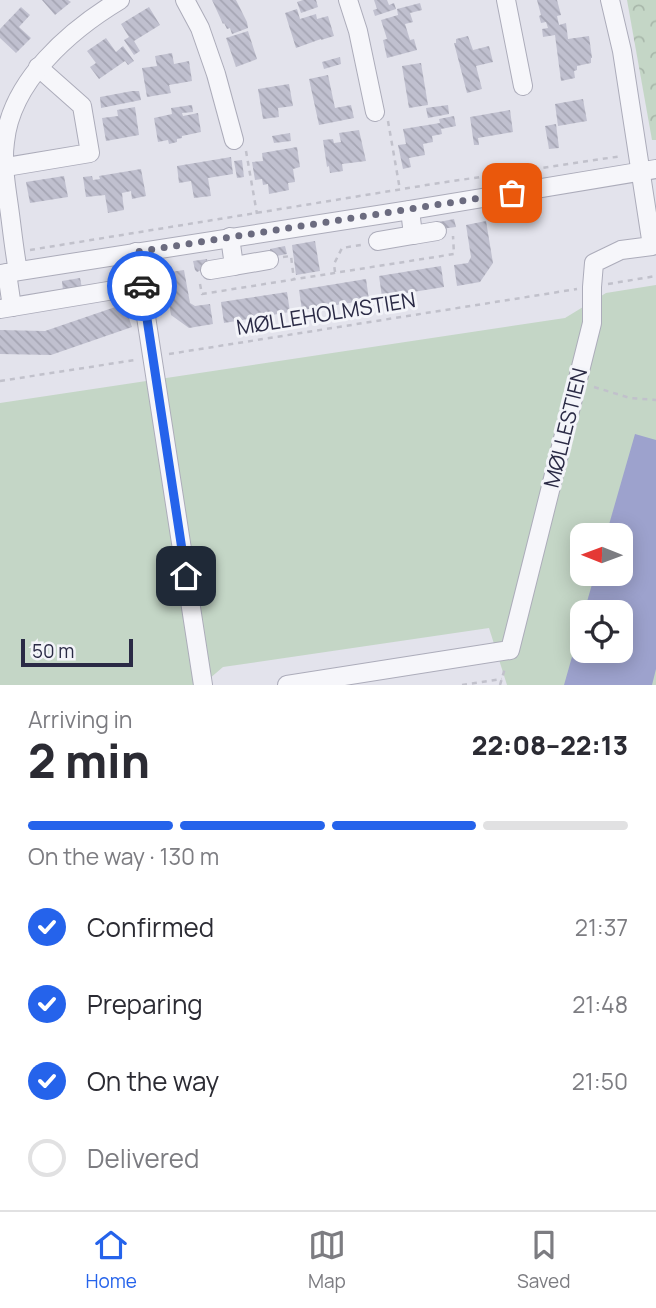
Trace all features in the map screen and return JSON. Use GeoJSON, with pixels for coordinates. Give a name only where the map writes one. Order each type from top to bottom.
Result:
{"type":"FeatureCollection","features":[{"type":"Feature","properties":{"kind":"street"},"geometry":{"type":"LineString","coordinates":[[120,0],[60,45],[38,67],[9,122],[2,168],[15,253],[8,273],[6,308],[120,289]]}},
{"type":"Feature","properties":{"kind":"street"},"geometry":{"type":"LineString","coordinates":[[185,0],[200,29],[216,74],[234,140]]}},
{"type":"Feature","properties":{"kind":"street"},"geometry":{"type":"LineString","coordinates":[[348,0],[358,31],[375,112]]}},
{"type":"Feature","properties":{"kind":"street"},"geometry":{"type":"LineString","coordinates":[[506,0],[523,86]]}},
{"type":"Feature","properties":{"kind":"street"},"geometry":{"type":"LineString","coordinates":[[8,273],[410,210],[645,165],[610,0]]}},
{"type":"Feature","properties":{"kind":"street"},"geometry":{"type":"LineString","coordinates":[[2,168],[90,153],[82,106],[38,67]]}},
{"type":"Feature","properties":{"kind":"street","name":"MØLLESTIEN"},"geometry":{"type":"LineString","coordinates":[[287,685],[510,650],[592,323],[594,263],[621,250],[652,246],[645,165]]}},
{"type":"Feature","properties":{"kind":"street"},"geometry":{"type":"LineString","coordinates":[[410,210],[414,235]]}},
{"type":"Feature","properties":{"kind":"street"},"geometry":{"type":"LineString","coordinates":[[378,242],[437,231]]}},
{"type":"Feature","properties":{"kind":"street"},"geometry":{"type":"LineString","coordinates":[[230,237],[234,267]]}},
{"type":"Feature","properties":{"kind":"street"},"geometry":{"type":"LineString","coordinates":[[136,252],[203,685]]}},
{"type":"Feature","properties":{"kind":"street"},"geometry":{"type":"LineString","coordinates":[[210,270],[269,260]]}},
{"type":"Feature","properties":{"kind":"path"},"geometry":{"type":"LineString","coordinates":[[375,112],[389,121],[400,190]]}},
{"type":"Feature","properties":{"kind":"path"},"geometry":{"type":"LineString","coordinates":[[234,140],[246,147],[257,214]]}},
{"type":"Feature","properties":{"kind":"path"},"geometry":{"type":"LineString","coordinates":[[15,253],[400,190],[645,165]]}},
{"type":"Feature","properties":{"kind":"path"},"geometry":{"type":"LineString","coordinates":[[210,270],[197,272],[202,294],[454,254],[453,229],[437,231]]}},
{"type":"Feature","properties":{"kind":"path"},"geometry":{"type":"LineString","coordinates":[[335,273],[334,264],[342,248],[378,242]]}},
{"type":"Feature","properties":{"kind":"path"},"geometry":{"type":"LineString","coordinates":[[269,260],[291,256],[294,280]]}},
{"type":"Feature","properties":{"kind":"path","name":"MØLLEHOLMSTIEN"},"geometry":{"type":"LineString","coordinates":[[0,381],[656,276]]}},
{"type":"Feature","properties":{"kind":"path"},"geometry":{"type":"LineString","coordinates":[[577,382],[630,398],[656,400]]}},
{"type":"Feature","properties":{"kind":"path"},"geometry":{"type":"LineString","coordinates":[[462,685],[502,678]]}},
{"type":"Feature","properties":{"kind":"green space"},"geometry":{"type":"Polygon","coordinates":[[[627,0],[656,0],[656,140],[652,140],[627,0]]]}},
{"type":"Feature","properties":{"kind":"green space"},"geometry":{"type":"Polygon","coordinates":[[[656,285],[656,685],[507,685],[489,628],[223,667],[202,685],[0,685],[0,403],[565,318],[606,293],[656,285]]]}},
{"type":"Feature","properties":{"kind":"water"},"geometry":{"type":"Polygon","coordinates":[[[635,434],[656,440],[656,669],[652,685],[564,685],[570,663],[633,663],[633,600],[587,600],[592,586],[634,586],[634,523],[609,523],[635,434]]]}},
{"type":"Feature","properties":{"kind":"building"},"geometry":{"type":"Polygon","coordinates":[[[42,0],[68,0],[71,2],[55,15],[42,0]]]}},
{"type":"Feature","properties":{"kind":"building"},"geometry":{"type":"Polygon","coordinates":[[[212,0],[236,0],[248,28],[232,34],[230,28],[227,29],[223,24],[212,0]]]}},
{"type":"Feature","properties":{"kind":"building"},"geometry":{"type":"Polygon","coordinates":[[[316,0],[318,7],[301,13],[297,2],[316,0]]]}},
{"type":"Feature","properties":{"kind":"building"},"geometry":{"type":"Polygon","coordinates":[[[374,0],[387,0],[389,5],[394,3],[396,9],[375,16],[373,10],[377,9],[374,0]]]}},
{"type":"Feature","properties":{"kind":"building"},"geometry":{"type":"Polygon","coordinates":[[[537,0],[557,0],[561,15],[557,16],[559,25],[566,23],[568,39],[589,36],[591,63],[577,66],[574,71],[575,78],[561,81],[555,35],[543,37],[542,29],[548,28],[546,22],[541,23],[537,0]]]}},
{"type":"Feature","properties":{"kind":"building"},"geometry":{"type":"Polygon","coordinates":[[[420,3],[422,10],[410,13],[413,22],[405,24],[410,40],[414,39],[417,50],[387,58],[383,40],[387,39],[381,20],[398,15],[397,9],[420,3]]]}},
{"type":"Feature","properties":{"kind":"building"},"geometry":{"type":"Polygon","coordinates":[[[21,7],[30,15],[19,27],[31,38],[16,53],[0,38],[0,29],[21,7]]]}},
{"type":"Feature","properties":{"kind":"building"},"geometry":{"type":"Polygon","coordinates":[[[149,7],[160,25],[134,41],[140,51],[134,55],[124,40],[129,37],[121,24],[149,7]]]}},
{"type":"Feature","properties":{"kind":"building"},"geometry":{"type":"Polygon","coordinates":[[[297,9],[300,19],[316,14],[317,19],[328,16],[334,36],[296,48],[285,13],[297,9]]]}},
{"type":"Feature","properties":{"kind":"building"},"geometry":{"type":"Polygon","coordinates":[[[248,31],[257,59],[236,67],[226,38],[248,31]]]}},
{"type":"Feature","properties":{"kind":"building"},"geometry":{"type":"Polygon","coordinates":[[[468,36],[473,50],[489,46],[493,62],[476,66],[482,89],[467,93],[454,43],[456,39],[468,36]]]}},
{"type":"Feature","properties":{"kind":"building"},"geometry":{"type":"Polygon","coordinates":[[[106,38],[116,52],[123,46],[134,61],[128,65],[125,61],[99,79],[90,67],[96,63],[87,51],[106,38]]]}},
{"type":"Feature","properties":{"kind":"building"},"geometry":{"type":"Polygon","coordinates":[[[172,53],[174,64],[189,61],[192,81],[169,85],[171,93],[147,97],[142,68],[157,66],[155,56],[172,53]]]}},
{"type":"Feature","properties":{"kind":"building"},"geometry":{"type":"Polygon","coordinates":[[[340,57],[341,64],[324,69],[322,62],[340,57]]]}},
{"type":"Feature","properties":{"kind":"building"},"geometry":{"type":"Polygon","coordinates":[[[421,63],[428,105],[409,108],[402,66],[421,63]]]}},
{"type":"Feature","properties":{"kind":"building"},"geometry":{"type":"Polygon","coordinates":[[[328,75],[335,108],[351,105],[354,118],[319,125],[309,79],[328,75]]]}},
{"type":"Feature","properties":{"kind":"building"},"geometry":{"type":"Polygon","coordinates":[[[289,84],[293,106],[278,108],[279,117],[263,119],[258,89],[289,84]]]}},
{"type":"Feature","properties":{"kind":"building"},"geometry":{"type":"Polygon","coordinates":[[[139,91],[141,100],[101,108],[100,97],[139,91]]]}},
{"type":"Feature","properties":{"kind":"building"},"geometry":{"type":"Polygon","coordinates":[[[583,99],[587,121],[558,126],[555,104],[583,99]]]}},
{"type":"Feature","properties":{"kind":"building"},"geometry":{"type":"Polygon","coordinates":[[[192,105],[193,112],[182,113],[183,116],[198,113],[201,132],[182,136],[177,142],[169,144],[168,140],[158,142],[154,118],[172,114],[171,108],[192,105]]]}},
{"type":"Feature","properties":{"kind":"building"},"geometry":{"type":"Polygon","coordinates":[[[448,105],[449,114],[428,118],[426,108],[448,105]]]}},
{"type":"Feature","properties":{"kind":"building"},"geometry":{"type":"Polygon","coordinates":[[[135,107],[139,135],[106,141],[102,118],[118,116],[117,110],[135,107]]]}},
{"type":"Feature","properties":{"kind":"building"},"geometry":{"type":"Polygon","coordinates":[[[510,110],[513,132],[478,138],[479,145],[474,145],[470,117],[510,110]]]}},
{"type":"Feature","properties":{"kind":"building"},"geometry":{"type":"Polygon","coordinates":[[[454,116],[456,126],[441,129],[442,134],[432,136],[433,142],[423,144],[425,155],[409,158],[411,167],[403,169],[398,145],[406,144],[403,129],[440,123],[439,119],[454,116]]]}},
{"type":"Feature","properties":{"kind":"building"},"geometry":{"type":"Polygon","coordinates":[[[556,124],[559,148],[549,149],[545,126],[556,124]]]}},
{"type":"Feature","properties":{"kind":"building"},"geometry":{"type":"Polygon","coordinates":[[[359,130],[366,161],[342,164],[343,171],[330,173],[323,140],[341,142],[339,133],[359,130]]]}},
{"type":"Feature","properties":{"kind":"building"},"geometry":{"type":"Polygon","coordinates":[[[290,133],[291,141],[274,143],[272,136],[290,133]]]}},
{"type":"Feature","properties":{"kind":"building"},"geometry":{"type":"Polygon","coordinates":[[[297,147],[300,167],[293,169],[295,182],[288,183],[289,190],[269,194],[268,184],[263,185],[262,179],[255,180],[252,162],[263,161],[262,153],[297,147]]]}},
{"type":"Feature","properties":{"kind":"building"},"geometry":{"type":"Polygon","coordinates":[[[231,157],[233,174],[208,178],[211,196],[194,198],[191,181],[179,183],[177,166],[231,157]]]}},
{"type":"Feature","properties":{"kind":"building"},"geometry":{"type":"Polygon","coordinates":[[[242,160],[244,177],[237,178],[234,161],[242,160]]]}},
{"type":"Feature","properties":{"kind":"building"},"geometry":{"type":"Polygon","coordinates":[[[141,169],[146,196],[132,199],[131,191],[122,193],[124,210],[108,213],[105,195],[86,197],[83,177],[92,176],[93,180],[100,179],[99,176],[141,169]]]}},
{"type":"Feature","properties":{"kind":"building"},"geometry":{"type":"Polygon","coordinates":[[[64,176],[68,197],[30,203],[26,182],[64,176]]]}},
{"type":"Feature","properties":{"kind":"building"},"geometry":{"type":"Polygon","coordinates":[[[454,219],[456,227],[440,229],[439,222],[454,219]]]}},
{"type":"Feature","properties":{"kind":"building"},"geometry":{"type":"Polygon","coordinates":[[[486,221],[493,263],[480,282],[457,286],[454,265],[468,263],[471,257],[466,225],[486,221]]]}},
{"type":"Feature","properties":{"kind":"building"},"geometry":{"type":"Polygon","coordinates":[[[315,241],[320,271],[296,275],[292,245],[315,241]]]}},
{"type":"Feature","properties":{"kind":"building"},"geometry":{"type":"Polygon","coordinates":[[[285,246],[287,254],[271,257],[270,249],[285,246]]]}},
{"type":"Feature","properties":{"kind":"building"},"geometry":{"type":"Polygon","coordinates":[[[207,259],[208,267],[197,272],[193,261],[207,259]]]}},
{"type":"Feature","properties":{"kind":"building"},"geometry":{"type":"Polygon","coordinates":[[[441,266],[444,287],[382,297],[379,276],[441,266]]]}},
{"type":"Feature","properties":{"kind":"building"},"geometry":{"type":"Polygon","coordinates":[[[184,270],[190,303],[195,306],[210,304],[213,324],[189,328],[171,315],[164,273],[184,270]]]}},
{"type":"Feature","properties":{"kind":"building"},"geometry":{"type":"Polygon","coordinates":[[[80,278],[82,288],[63,291],[62,281],[80,278]]]}},
{"type":"Feature","properties":{"kind":"building"},"geometry":{"type":"Polygon","coordinates":[[[366,279],[369,300],[302,310],[299,290],[366,279]]]}},
{"type":"Feature","properties":{"kind":"building"},"geometry":{"type":"Polygon","coordinates":[[[287,292],[290,312],[224,323],[221,302],[287,292]]]}},
{"type":"Feature","properties":{"kind":"building"},"geometry":{"type":"Polygon","coordinates":[[[124,304],[132,327],[51,355],[0,354],[0,330],[45,331],[124,304]]]}},
{"type":"Feature","properties":{"kind":"way so far"},"geometry":{"type":"LineString","coordinates":[[142,286],[136,252],[512,193]]}},
{"type":"Feature","properties":{"kind":"route"},"geometry":{"type":"LineString","coordinates":[[142,286],[186,576]]}}]}
